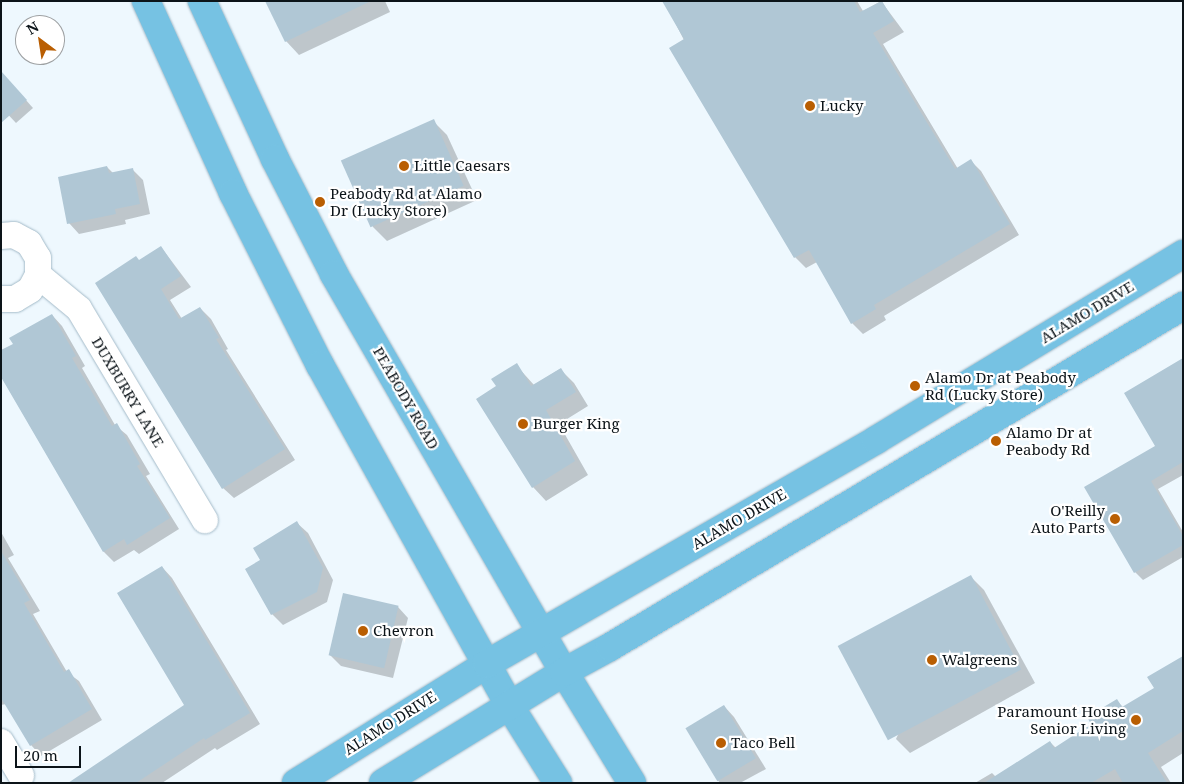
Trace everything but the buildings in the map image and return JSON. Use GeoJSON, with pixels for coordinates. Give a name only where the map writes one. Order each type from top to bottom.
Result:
{"type":"FeatureCollection","features":[{"type":"Feature","properties":{"kind":"main road"},"geometry":{"type":"LineString","coordinates":[[146,1],[233,193],[316,357],[509,705],[558,783]]}},
{"type":"Feature","properties":{"kind":"main road","name":"PEABODY ROAD"},"geometry":{"type":"LineString","coordinates":[[202,1],[275,159],[334,274],[564,672],[632,783]]}},
{"type":"Feature","properties":{"kind":"main road","name":"ALAMO DRIVE"},"geometry":{"type":"LineString","coordinates":[[296,783],[487,664],[876,440],[1181,259]]}},
{"type":"Feature","properties":{"kind":"main road"},"geometry":{"type":"LineString","coordinates":[[383,783],[564,672],[610,647],[1183,306]]}},
{"type":"Feature","properties":{"kind":"street"},"geometry":{"type":"LineString","coordinates":[[1,236],[14,235],[29,244],[38,258],[38,275],[30,290],[15,298],[1,299]]}},
{"type":"Feature","properties":{"kind":"street","name":"DUXBURRY LANE"},"geometry":{"type":"LineString","coordinates":[[38,275],[79,308],[205,520]]}},
{"type":"Feature","properties":{"kind":"street"},"geometry":{"type":"LineString","coordinates":[[1,742],[21,775]]}},
{"type":"Feature","properties":{"kind":"place","name":"Lucky"},"geometry":{"type":"Point","coordinates":[810,106]}},
{"type":"Feature","properties":{"kind":"place","name":"Little Caesars"},"geometry":{"type":"Point","coordinates":[404,166]}},
{"type":"Feature","properties":{"kind":"place","name":"Peabody Rd at Alamo Dr (Lucky Store)"},"geometry":{"type":"Point","coordinates":[320,202]}},
{"type":"Feature","properties":{"kind":"place","name":"Alamo Dr at Peabody Rd (Lucky Store)"},"geometry":{"type":"Point","coordinates":[915,386]}},
{"type":"Feature","properties":{"kind":"place","name":"Burger King"},"geometry":{"type":"Point","coordinates":[523,424]}},
{"type":"Feature","properties":{"kind":"place","name":"Alamo Dr at Peabody Rd"},"geometry":{"type":"Point","coordinates":[996,441]}},
{"type":"Feature","properties":{"kind":"place","name":"O'Reilly Auto Parts"},"geometry":{"type":"Point","coordinates":[1115,519]}},
{"type":"Feature","properties":{"kind":"place","name":"Chevron"},"geometry":{"type":"Point","coordinates":[363,631]}},
{"type":"Feature","properties":{"kind":"place","name":"Walgreens"},"geometry":{"type":"Point","coordinates":[932,660]}},
{"type":"Feature","properties":{"kind":"place","name":"Paramount House Senior Living"},"geometry":{"type":"Point","coordinates":[1136,720]}},
{"type":"Feature","properties":{"kind":"place","name":"Taco Bell"},"geometry":{"type":"Point","coordinates":[721,743]}}]}
